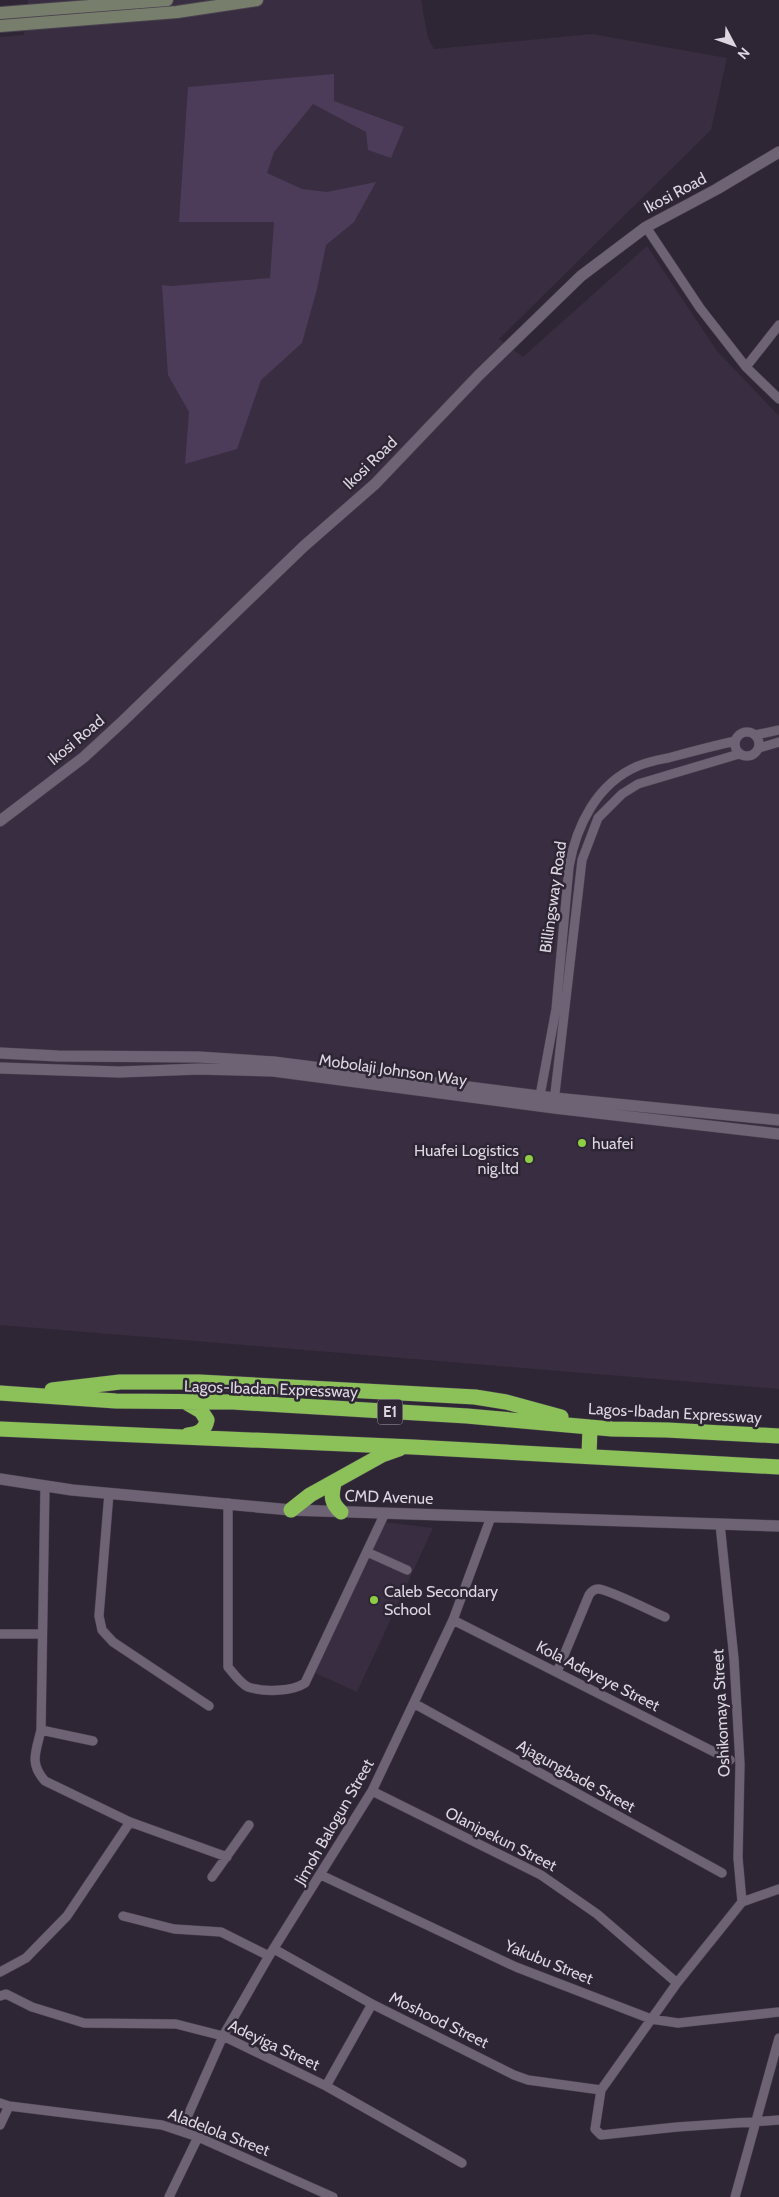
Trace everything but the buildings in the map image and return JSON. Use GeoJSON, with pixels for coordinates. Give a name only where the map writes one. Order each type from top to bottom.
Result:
{"type":"FeatureCollection","features":[{"type":"Feature","properties":{"kind":"highway"},"geometry":{"type":"LineString","coordinates":[[34,1395],[54,1389],[120,1382],[199,1382],[475,1397],[506,1402],[545,1412],[582,1426],[589,1456]]}},
{"type":"Feature","properties":{"kind":"highway","name":"Lagos-Ibadan Expressway"},"geometry":{"type":"LineString","coordinates":[[0,1393],[116,1401],[233,1402],[467,1416],[582,1426],[779,1436]]}},
{"type":"Feature","properties":{"kind":"highway"},"geometry":{"type":"LineString","coordinates":[[172,1437],[196,1434],[206,1425],[205,1415],[187,1403]]}},
{"type":"Feature","properties":{"kind":"highway","name":"E1"},"geometry":{"type":"LineString","coordinates":[[0,1429],[412,1446],[779,1467]]}},
{"type":"Feature","properties":{"kind":"highway"},"geometry":{"type":"LineString","coordinates":[[291,1510],[310,1495],[382,1455],[412,1446]]}},
{"type":"Feature","properties":{"kind":"highway"},"geometry":{"type":"LineString","coordinates":[[334,1483],[331,1496],[335,1506],[341,1512]]}},
{"type":"Feature","properties":{"kind":"main road"},"geometry":{"type":"LineString","coordinates":[[0,14],[167,0]]}},
{"type":"Feature","properties":{"kind":"main road"},"geometry":{"type":"LineString","coordinates":[[0,26],[177,12],[257,0]]}},
{"type":"Feature","properties":{"kind":"street","name":"Ikosi Road"},"geometry":{"type":"LineString","coordinates":[[0,822],[84,757],[122,722],[303,547],[375,484],[548,306],[581,276],[646,227],[717,189],[779,152]]}},
{"type":"Feature","properties":{"kind":"street"},"geometry":{"type":"LineString","coordinates":[[646,227],[700,308],[746,367],[779,398]]}},
{"type":"Feature","properties":{"kind":"street"},"geometry":{"type":"LineString","coordinates":[[746,367],[779,325]]}},
{"type":"Feature","properties":{"kind":"street"},"geometry":{"type":"LineString","coordinates":[[779,730],[755,735],[744,732],[735,741],[735,748],[739,754],[750,756],[759,748],[779,742]]}},
{"type":"Feature","properties":{"kind":"street"},"geometry":{"type":"LineString","coordinates":[[755,735],[759,741],[759,748]]}},
{"type":"Feature","properties":{"kind":"street","name":"Billingsway Road"},"geometry":{"type":"LineString","coordinates":[[539,1101],[556,1009],[569,867],[573,844],[588,810],[617,779],[637,766],[735,741]]}},
{"type":"Feature","properties":{"kind":"street","name":"Billingsway Road"},"geometry":{"type":"LineString","coordinates":[[554,1103],[582,860],[598,818],[622,794],[638,784],[739,754]]}},
{"type":"Feature","properties":{"kind":"street","name":"Mobolaji Johnson Way"},"geometry":{"type":"LineString","coordinates":[[0,1053],[58,1056],[199,1057],[274,1062],[779,1134]]}},
{"type":"Feature","properties":{"kind":"street","name":"Mobolaji Johnson Way"},"geometry":{"type":"LineString","coordinates":[[0,1068],[119,1072],[199,1069],[273,1071],[539,1101]]}},
{"type":"Feature","properties":{"kind":"street","name":"Mobolaji Johnson Way"},"geometry":{"type":"LineString","coordinates":[[554,1103],[779,1120]]}},
{"type":"Feature","properties":{"kind":"street","name":"CMD Avenue"},"geometry":{"type":"LineString","coordinates":[[0,1479],[109,1493],[291,1510],[779,1526]]}},
{"type":"Feature","properties":{"kind":"street"},"geometry":{"type":"LineString","coordinates":[[45,1486],[41,1634],[41,1730],[34,1761],[36,1771],[45,1781],[130,1822],[227,1857]]}},
{"type":"Feature","properties":{"kind":"street"},"geometry":{"type":"LineString","coordinates":[[109,1493],[99,1616],[102,1630],[113,1642],[209,1706]]}},
{"type":"Feature","properties":{"kind":"street"},"geometry":{"type":"LineString","coordinates":[[228,1503],[228,1668],[248,1686],[288,1690],[305,1683],[385,1513]]}},
{"type":"Feature","properties":{"kind":"street","name":"Jimoh Balogun Street"},"geometry":{"type":"LineString","coordinates":[[181,2131],[223,2036],[271,1953],[372,1791],[415,1704],[453,1620],[491,1517]]}},
{"type":"Feature","properties":{"kind":"street","name":"Oshikomaya Street"},"geometry":{"type":"LineString","coordinates":[[720,1524],[734,1658],[740,1764],[738,1858],[742,1902]]}},
{"type":"Feature","properties":{"kind":"street"},"geometry":{"type":"LineString","coordinates":[[367,1552],[407,1570]]}},
{"type":"Feature","properties":{"kind":"street"},"geometry":{"type":"LineString","coordinates":[[557,1672],[588,1595],[592,1591],[599,1589],[665,1617]]}},
{"type":"Feature","properties":{"kind":"street","name":"Kola Adeyeye Street"},"geometry":{"type":"LineString","coordinates":[[453,1620],[730,1760]]}},
{"type":"Feature","properties":{"kind":"street"},"geometry":{"type":"LineString","coordinates":[[0,1634],[41,1634]]}},
{"type":"Feature","properties":{"kind":"street","name":"Ajagungbade Street"},"geometry":{"type":"LineString","coordinates":[[415,1704],[722,1873]]}},
{"type":"Feature","properties":{"kind":"street"},"geometry":{"type":"LineString","coordinates":[[41,1730],[93,1741]]}},
{"type":"Feature","properties":{"kind":"street","name":"Olanipekun Street"},"geometry":{"type":"LineString","coordinates":[[372,1791],[541,1875],[597,1914],[678,1983]]}},
{"type":"Feature","properties":{"kind":"street"},"geometry":{"type":"LineString","coordinates":[[0,1972],[26,1958],[67,1916],[130,1822]]}},
{"type":"Feature","properties":{"kind":"street"},"geometry":{"type":"LineString","coordinates":[[212,1877],[249,1825]]}},
{"type":"Feature","properties":{"kind":"street","name":"Yakubu Street"},"geometry":{"type":"LineString","coordinates":[[321,1875],[516,1966],[651,2019],[678,2024],[779,2012]]}},
{"type":"Feature","properties":{"kind":"street"},"geometry":{"type":"LineString","coordinates":[[779,1889],[742,1902],[678,1983],[601,2090],[595,2129],[601,2135],[677,2127],[779,2120]]}},
{"type":"Feature","properties":{"kind":"street","name":"Moshood Street"},"geometry":{"type":"LineString","coordinates":[[123,1916],[174,1929],[221,1932],[271,1953],[514,2075],[528,2080],[601,2090]]}},
{"type":"Feature","properties":{"kind":"street","name":"Adeyiga Street"},"geometry":{"type":"LineString","coordinates":[[0,1996],[6,1994],[50,2014],[84,2024],[176,2024],[223,2036],[326,2086],[462,2163]]}},
{"type":"Feature","properties":{"kind":"street"},"geometry":{"type":"LineString","coordinates":[[326,2086],[372,2004]]}},
{"type":"Feature","properties":{"kind":"street"},"geometry":{"type":"LineString","coordinates":[[734,2197],[779,2038]]}},
{"type":"Feature","properties":{"kind":"street"},"geometry":{"type":"LineString","coordinates":[[0,2125],[4,2105]]}},
{"type":"Feature","properties":{"kind":"street","name":"Aladelola Street"},"geometry":{"type":"LineString","coordinates":[[4,2105],[128,2123],[148,2123],[181,2131],[333,2197]]}},
{"type":"Feature","properties":{"kind":"street"},"geometry":{"type":"LineString","coordinates":[[169,2197],[198,2137]]}},
{"type":"Feature","properties":{"kind":"shaded area"},"geometry":{"type":"Polygon","coordinates":[[[28,0],[421,0],[428,38],[434,49],[592,34],[727,58],[711,130],[499,339],[523,357],[647,246],[717,351],[779,416],[779,1389],[0,1325],[0,37],[24,35],[28,0]]]}},
{"type":"Feature","properties":{"kind":"shaded area"},"geometry":{"type":"Polygon","coordinates":[[[334,74],[334,101],[404,127],[391,158],[368,150],[366,132],[313,104],[274,152],[267,173],[302,189],[327,192],[376,182],[354,222],[326,245],[317,289],[302,343],[261,380],[237,449],[185,464],[189,412],[168,375],[162,285],[171,286],[270,278],[274,222],[179,222],[188,87],[334,74]]]}},
{"type":"Feature","properties":{"kind":"shaded area","name":"Caleb Secondary School"},"geometry":{"type":"Polygon","coordinates":[[[383,1522],[433,1528],[357,1692],[315,1673],[383,1522]]]}},
{"type":"Feature","properties":{"kind":"place","name":"huafei"},"geometry":{"type":"Point","coordinates":[582,1143]}},
{"type":"Feature","properties":{"kind":"place","name":"Huafei Logistics nig.ltd"},"geometry":{"type":"Point","coordinates":[529,1159]}},
{"type":"Feature","properties":{"kind":"place","name":"Caleb Secondary School"},"geometry":{"type":"Point","coordinates":[374,1600]}}]}
